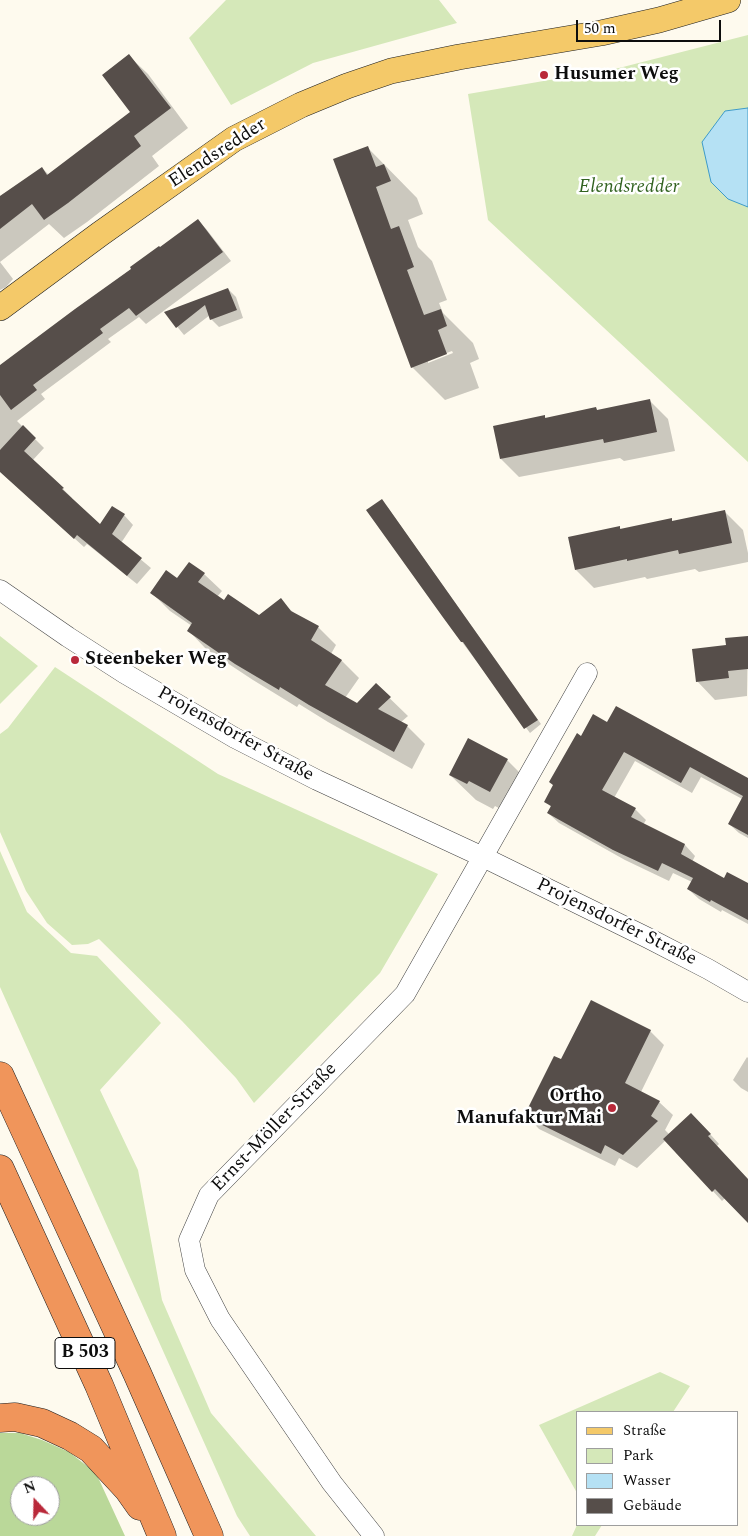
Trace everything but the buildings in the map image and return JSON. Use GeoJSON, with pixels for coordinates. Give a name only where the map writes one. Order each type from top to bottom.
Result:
{"type":"FeatureCollection","features":[{"type":"Feature","properties":{"kind":"highway","name":"B 503"},"geometry":{"type":"LineString","coordinates":[[0,1076],[137,1373],[209,1536]]}},
{"type":"Feature","properties":{"kind":"highway","name":"B 503"},"geometry":{"type":"LineString","coordinates":[[0,1169],[99,1385],[161,1536]]}},
{"type":"Feature","properties":{"kind":"highway"},"geometry":{"type":"LineString","coordinates":[[137,1373],[211,1506],[230,1536]]}},
{"type":"Feature","properties":{"kind":"highway"},"geometry":{"type":"LineString","coordinates":[[0,1418],[15,1417],[42,1422],[91,1449],[128,1489],[161,1536]]}},
{"type":"Feature","properties":{"kind":"main road","name":"Elendsredder"},"geometry":{"type":"LineString","coordinates":[[0,308],[234,139],[301,105],[347,86],[391,72],[468,56],[601,33],[659,20],[728,0]]}},
{"type":"Feature","properties":{"kind":"street","name":"Projensdorfer Straße"},"geometry":{"type":"LineString","coordinates":[[0,590],[124,673],[234,738],[317,780],[483,857],[682,955],[748,992]]}},
{"type":"Feature","properties":{"kind":"street"},"geometry":{"type":"LineString","coordinates":[[483,857],[587,673]]}},
{"type":"Feature","properties":{"kind":"street","name":"Ernst-Möller-Straße"},"geometry":{"type":"LineString","coordinates":[[374,1536],[332,1483],[220,1320],[195,1270],[189,1240],[209,1196],[405,994],[483,857]]}},
{"type":"Feature","properties":{"kind":"green space"},"geometry":{"type":"Polygon","coordinates":[[[226,0],[439,0],[457,23],[313,63],[231,105],[189,38],[226,0]]]}},
{"type":"Feature","properties":{"kind":"green space","name":"Elendsredder"},"geometry":{"type":"Polygon","coordinates":[[[748,35],[748,462],[488,220],[468,94],[619,68],[748,35]]]}},
{"type":"Feature","properties":{"kind":"green space"},"geometry":{"type":"Polygon","coordinates":[[[0,636],[38,666],[0,704],[0,636]]]}},
{"type":"Feature","properties":{"kind":"green space"},"geometry":{"type":"Polygon","coordinates":[[[55,667],[218,774],[438,874],[380,973],[254,1103],[236,1078],[182,1021],[99,939],[88,944],[72,945],[47,923],[26,891],[0,832],[0,734],[8,728],[55,667]]]}},
{"type":"Feature","properties":{"kind":"green space"},"geometry":{"type":"Polygon","coordinates":[[[0,851],[27,912],[71,953],[97,956],[161,1023],[100,1090],[138,1170],[162,1300],[211,1413],[316,1536],[250,1536],[237,1516],[0,987],[0,851]]]}},
{"type":"Feature","properties":{"kind":"green space"},"geometry":{"type":"Polygon","coordinates":[[[660,1372],[690,1386],[674,1411],[576,1411],[576,1491],[539,1425],[660,1372]]]}},
{"type":"Feature","properties":{"kind":"green space"},"geometry":{"type":"Polygon","coordinates":[[[0,1433],[20,1433],[42,1440],[69,1452],[96,1473],[125,1536],[0,1536],[0,1433]]]}},
{"type":"Feature","properties":{"kind":"green space"},"geometry":{"type":"Polygon","coordinates":[[[577,1526],[601,1526],[595,1536],[572,1536],[577,1526]]]}},
{"type":"Feature","properties":{"kind":"water"},"geometry":{"type":"Polygon","coordinates":[[[748,108],[748,207],[728,199],[711,182],[702,142],[725,111],[748,108]]]}},
{"type":"Feature","properties":{"kind":"place","name":"Husumer Weg"},"geometry":{"type":"Point","coordinates":[544,75]}},
{"type":"Feature","properties":{"kind":"place","name":"Steenbeker Weg"},"geometry":{"type":"Point","coordinates":[75,660]}},
{"type":"Feature","properties":{"kind":"place","name":"Ortho Manufaktur Mai"},"geometry":{"type":"Point","coordinates":[612,1108]}}]}
